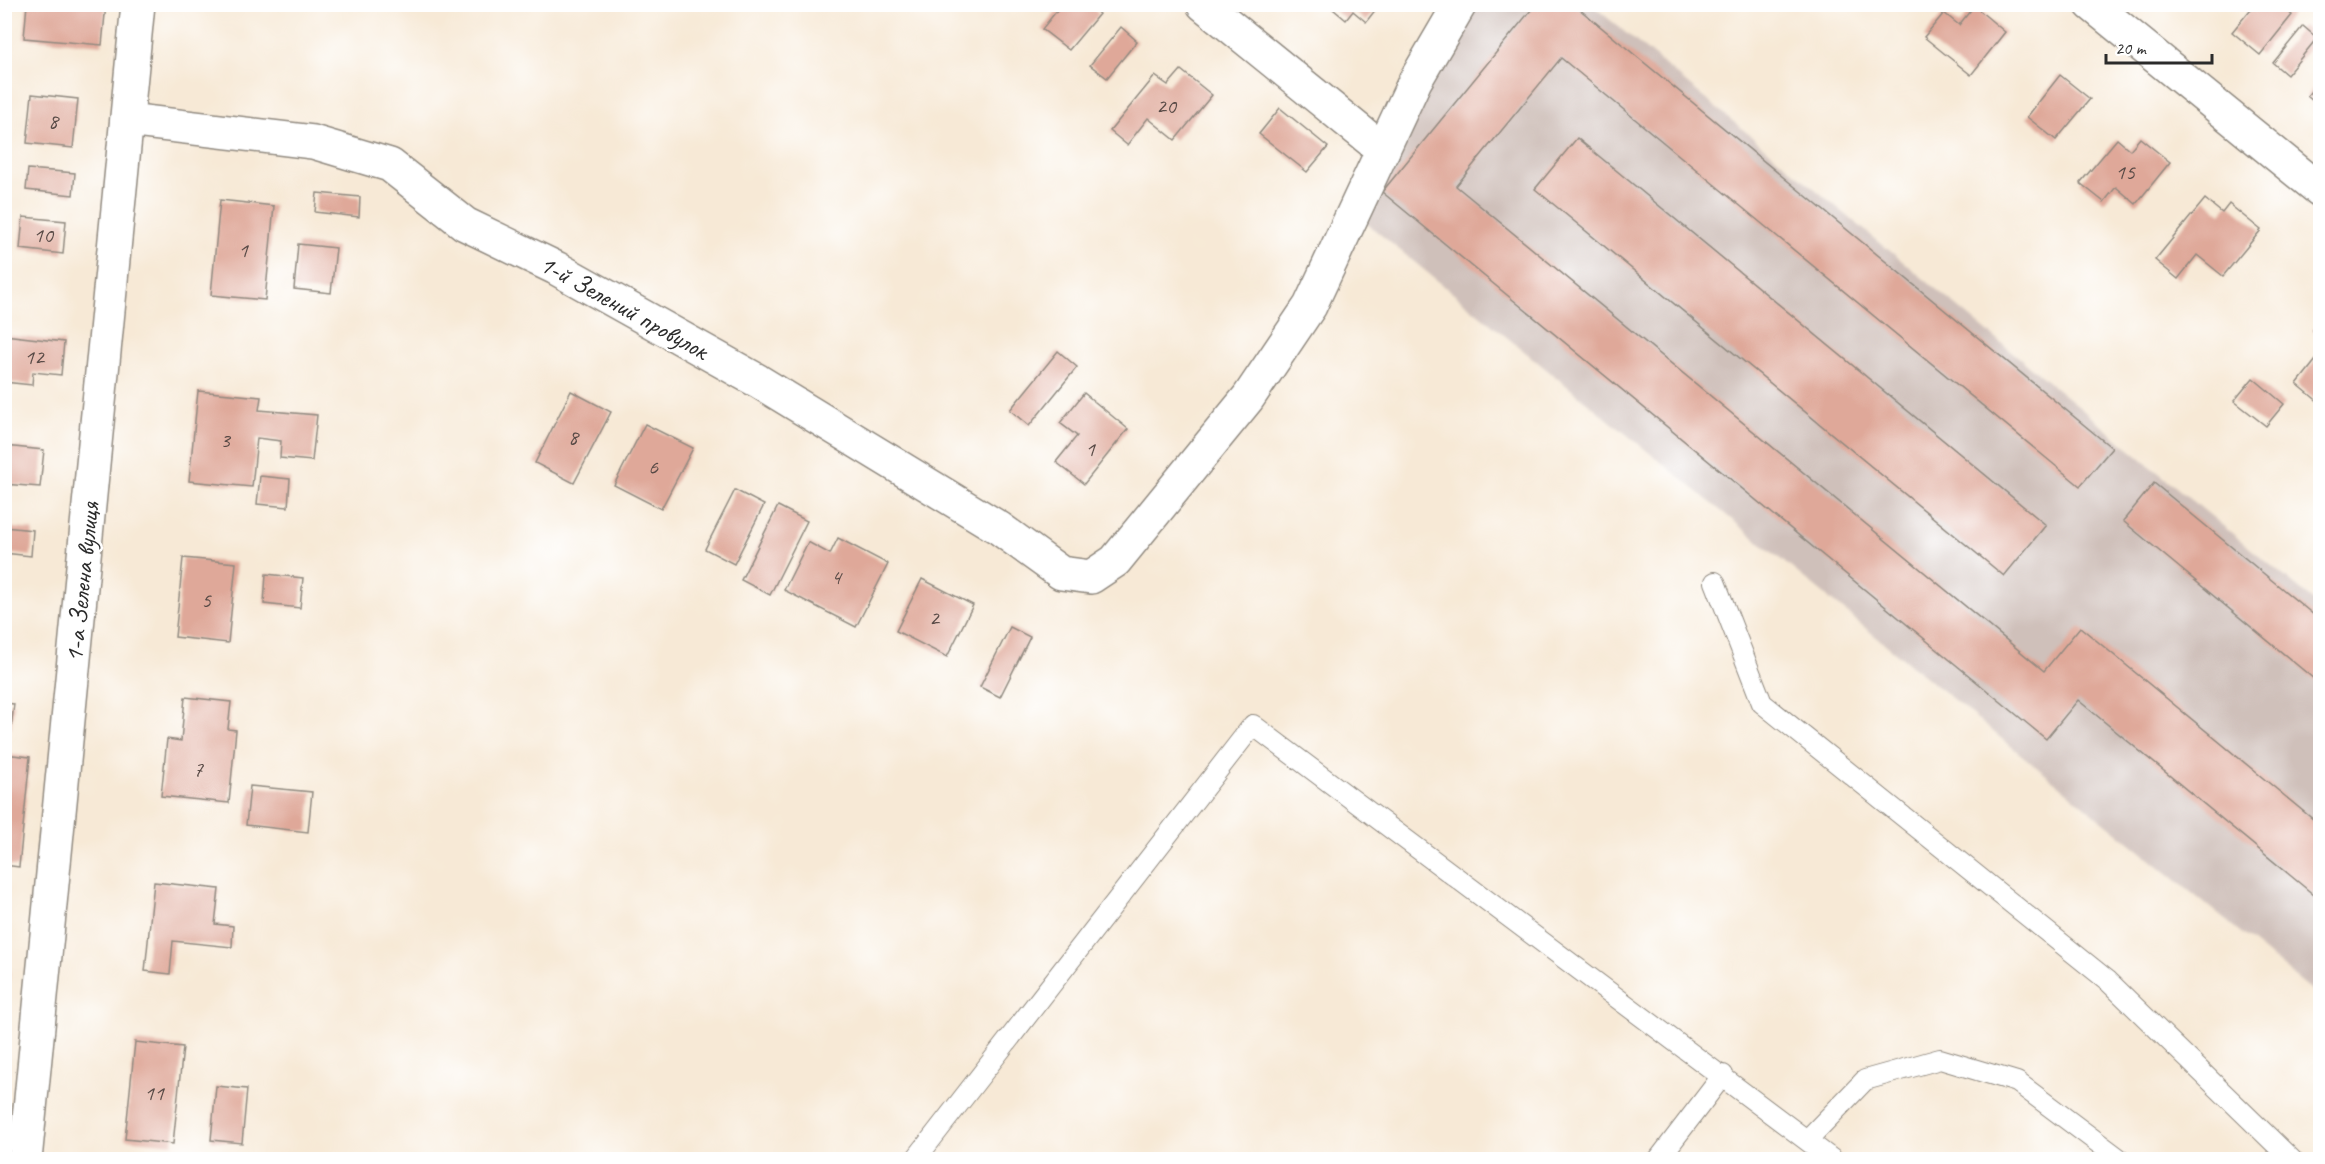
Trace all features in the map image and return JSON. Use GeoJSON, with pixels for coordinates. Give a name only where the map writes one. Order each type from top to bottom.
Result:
{"type":"FeatureCollection","features":[{"type":"Feature","properties":{"kind":"street","name":"1-а Зелена вулиця"},"geometry":{"type":"LineString","coordinates":[[26,1160],[138,4]]}},
{"type":"Feature","properties":{"kind":"street"},"geometry":{"type":"LineString","coordinates":[[1203,4],[1383,150],[1415,81],[1460,4]]}},
{"type":"Feature","properties":{"kind":"street"},"geometry":{"type":"LineString","coordinates":[[2091,4],[2320,190]]}},
{"type":"Feature","properties":{"kind":"street","name":"1-й Зелений провулок"},"geometry":{"type":"LineString","coordinates":[[127,120],[313,142],[390,165],[465,224],[556,268],[758,381],[999,528],[1061,573],[1091,577],[1115,561],[1260,380],[1310,306],[1383,150]]}},
{"type":"Feature","properties":{"kind":"lane"},"geometry":{"type":"LineString","coordinates":[[1715,582],[1762,702],[2107,980],[2292,1160]]}},
{"type":"Feature","properties":{"kind":"lane"},"geometry":{"type":"LineString","coordinates":[[915,1160],[1253,725],[1723,1075],[1833,1160]]}},
{"type":"Feature","properties":{"kind":"lane"},"geometry":{"type":"LineString","coordinates":[[1808,1139],[1865,1080],[1940,1059],[2017,1082],[2121,1160]]}},
{"type":"Feature","properties":{"kind":"lane"},"geometry":{"type":"LineString","coordinates":[[1658,1160],[1723,1075]]}},
{"type":"Feature","properties":{"kind":"shaded area"},"geometry":{"type":"Polygon","coordinates":[[[1460,5],[1592,5],[2320,606],[2320,997],[1354,213],[1460,5]]]}},
{"type":"Feature","properties":{"kind":"building"},"geometry":{"type":"Polygon","coordinates":[[[27,4],[106,4],[102,45],[24,38],[27,4]]]}},
{"type":"Feature","properties":{"kind":"building"},"geometry":{"type":"Polygon","coordinates":[[[1062,4],[1088,4],[1099,14],[1069,50],[1042,29],[1062,4]]]}},
{"type":"Feature","properties":{"kind":"building"},"geometry":{"type":"Polygon","coordinates":[[[1327,4],[1380,4],[1366,22],[1353,11],[1346,20],[1327,4]]]}},
{"type":"Feature","properties":{"kind":"building"},"geometry":{"type":"Polygon","coordinates":[[[1536,4],[1573,4],[2112,448],[2080,486],[1561,58],[1456,186],[2044,671],[2080,627],[2320,825],[2320,900],[2078,700],[2046,739],[1382,192],[1536,4]]]}},
{"type":"Feature","properties":{"kind":"building"},"geometry":{"type":"Polygon","coordinates":[[[2255,4],[2279,4],[2292,15],[2260,55],[2232,32],[2255,4]]]}},
{"type":"Feature","properties":{"kind":"building"},"geometry":{"type":"Polygon","coordinates":[[[1974,6],[2005,32],[1971,75],[1924,37],[1944,13],[1959,25],[1974,6]]]}},
{"type":"Feature","properties":{"kind":"building"},"geometry":{"type":"Polygon","coordinates":[[[2303,26],[2317,38],[2287,75],[2273,63],[2303,26]]]}},
{"type":"Feature","properties":{"kind":"building"},"geometry":{"type":"Polygon","coordinates":[[[1121,27],[1137,41],[1107,78],[1090,65],[1121,27]]]}},
{"type":"Feature","properties":{"kind":"building"},"geometry":{"type":"Polygon","coordinates":[[[1181,70],[1212,95],[1175,140],[1148,118],[1127,145],[1110,131],[1155,76],[1168,85],[1181,70]]]}},
{"type":"Feature","properties":{"kind":"building"},"geometry":{"type":"Polygon","coordinates":[[[2060,75],[2090,99],[2056,140],[2027,117],[2060,75]]]}},
{"type":"Feature","properties":{"kind":"building"},"geometry":{"type":"Polygon","coordinates":[[[2320,80],[2320,107],[2307,96],[2320,80]]]}},
{"type":"Feature","properties":{"kind":"building"},"geometry":{"type":"Polygon","coordinates":[[[32,94],[78,99],[73,148],[27,143],[32,94]]]}},
{"type":"Feature","properties":{"kind":"building"},"geometry":{"type":"Polygon","coordinates":[[[1280,108],[1328,147],[1307,172],[1259,134],[1280,108]]]}},
{"type":"Feature","properties":{"kind":"building"},"geometry":{"type":"Polygon","coordinates":[[[1577,138],[2046,525],[2004,576],[1535,189],[1577,138]]]}},
{"type":"Feature","properties":{"kind":"building"},"geometry":{"type":"Polygon","coordinates":[[[2140,138],[2170,162],[2136,204],[2116,187],[2104,202],[2080,183],[2117,139],[2130,150],[2140,138]]]}},
{"type":"Feature","properties":{"kind":"building"},"geometry":{"type":"Polygon","coordinates":[[[28,169],[75,173],[73,195],[26,190],[28,169]]]}},
{"type":"Feature","properties":{"kind":"building"},"geometry":{"type":"Polygon","coordinates":[[[317,193],[360,197],[359,217],[315,212],[317,193]]]}},
{"type":"Feature","properties":{"kind":"building"},"geometry":{"type":"Polygon","coordinates":[[[2205,199],[2222,213],[2229,204],[2261,230],[2223,276],[2197,255],[2178,279],[2155,260],[2205,199]]]}},
{"type":"Feature","properties":{"kind":"building"},"geometry":{"type":"Polygon","coordinates":[[[220,200],[274,206],[265,300],[211,295],[220,200]]]}},
{"type":"Feature","properties":{"kind":"building"},"geometry":{"type":"Polygon","coordinates":[[[23,217],[66,221],[63,254],[20,249],[23,217]]]}},
{"type":"Feature","properties":{"kind":"building"},"geometry":{"type":"Polygon","coordinates":[[[298,244],[336,248],[331,293],[294,289],[298,244]]]}},
{"type":"Feature","properties":{"kind":"building"},"geometry":{"type":"Polygon","coordinates":[[[2320,320],[2320,336],[2313,330],[2320,320]]]}},
{"type":"Feature","properties":{"kind":"building"},"geometry":{"type":"Polygon","coordinates":[[[4,335],[64,342],[61,375],[33,372],[32,385],[4,382],[4,335]]]}},
{"type":"Feature","properties":{"kind":"building"},"geometry":{"type":"Polygon","coordinates":[[[1058,351],[1077,367],[1029,426],[1010,410],[1058,351]]]}},
{"type":"Feature","properties":{"kind":"building"},"geometry":{"type":"Polygon","coordinates":[[[2320,355],[2320,403],[2297,384],[2320,355]]]}},
{"type":"Feature","properties":{"kind":"building"},"geometry":{"type":"Polygon","coordinates":[[[2253,378],[2284,404],[2266,426],[2234,401],[2253,378]]]}},
{"type":"Feature","properties":{"kind":"building"},"geometry":{"type":"Polygon","coordinates":[[[198,391],[261,397],[259,410],[317,415],[312,461],[280,458],[281,441],[257,438],[252,487],[189,481],[198,391]]]}},
{"type":"Feature","properties":{"kind":"building"},"geometry":{"type":"Polygon","coordinates":[[[571,391],[611,412],[574,483],[535,463],[571,391]]]}},
{"type":"Feature","properties":{"kind":"building"},"geometry":{"type":"Polygon","coordinates":[[[1084,393],[1128,429],[1084,484],[1056,462],[1077,436],[1060,423],[1084,393]]]}},
{"type":"Feature","properties":{"kind":"building"},"geometry":{"type":"Polygon","coordinates":[[[645,424],[693,448],[661,509],[614,485],[645,424]]]}},
{"type":"Feature","properties":{"kind":"building"},"geometry":{"type":"Polygon","coordinates":[[[4,446],[44,450],[40,487],[4,484],[4,446]]]}},
{"type":"Feature","properties":{"kind":"building"},"geometry":{"type":"Polygon","coordinates":[[[260,476],[290,479],[288,507],[257,504],[260,476]]]}},
{"type":"Feature","properties":{"kind":"building"},"geometry":{"type":"Polygon","coordinates":[[[2154,483],[2320,620],[2320,684],[2123,521],[2154,483]]]}},
{"type":"Feature","properties":{"kind":"building"},"geometry":{"type":"Polygon","coordinates":[[[735,490],[764,505],[734,564],[705,549],[735,490]]]}},
{"type":"Feature","properties":{"kind":"building"},"geometry":{"type":"Polygon","coordinates":[[[778,506],[807,521],[770,595],[741,580],[778,506]]]}},
{"type":"Feature","properties":{"kind":"building"},"geometry":{"type":"Polygon","coordinates":[[[4,527],[33,530],[31,556],[4,553],[4,527]]]}},
{"type":"Feature","properties":{"kind":"building"},"geometry":{"type":"Polygon","coordinates":[[[838,538],[888,564],[856,627],[784,590],[808,542],[830,554],[838,538]]]}},
{"type":"Feature","properties":{"kind":"building"},"geometry":{"type":"Polygon","coordinates":[[[183,558],[236,563],[228,643],[175,637],[183,558]]]}},
{"type":"Feature","properties":{"kind":"building"},"geometry":{"type":"Polygon","coordinates":[[[266,574],[303,578],[300,608],[264,604],[266,574]]]}},
{"type":"Feature","properties":{"kind":"building"},"geometry":{"type":"Polygon","coordinates":[[[922,579],[973,605],[947,657],[896,631],[922,579]]]}},
{"type":"Feature","properties":{"kind":"building"},"geometry":{"type":"Polygon","coordinates":[[[1010,627],[1030,637],[1000,697],[980,687],[1010,627]]]}},
{"type":"Feature","properties":{"kind":"building"},"geometry":{"type":"Polygon","coordinates":[[[185,697],[231,702],[228,729],[236,730],[229,803],[161,796],[167,739],[181,741],[185,697]]]}},
{"type":"Feature","properties":{"kind":"building"},"geometry":{"type":"Polygon","coordinates":[[[4,703],[14,704],[11,728],[4,727],[4,703]]]}},
{"type":"Feature","properties":{"kind":"building"},"geometry":{"type":"Polygon","coordinates":[[[4,754],[30,757],[19,867],[4,865],[4,754]]]}},
{"type":"Feature","properties":{"kind":"building"},"geometry":{"type":"Polygon","coordinates":[[[250,786],[312,792],[308,832],[246,825],[250,786]]]}},
{"type":"Feature","properties":{"kind":"building"},"geometry":{"type":"Polygon","coordinates":[[[154,882],[219,889],[215,924],[233,926],[232,947],[173,941],[170,974],[145,971],[154,882]]]}},
{"type":"Feature","properties":{"kind":"building"},"geometry":{"type":"Polygon","coordinates":[[[4,969],[10,970],[6,1010],[4,1010],[4,969]]]}},
{"type":"Feature","properties":{"kind":"building"},"geometry":{"type":"Polygon","coordinates":[[[135,1042],[183,1047],[173,1144],[125,1139],[135,1042]]]}},
{"type":"Feature","properties":{"kind":"building"},"geometry":{"type":"Polygon","coordinates":[[[216,1086],[247,1089],[242,1143],[211,1140],[216,1086]]]}}]}
